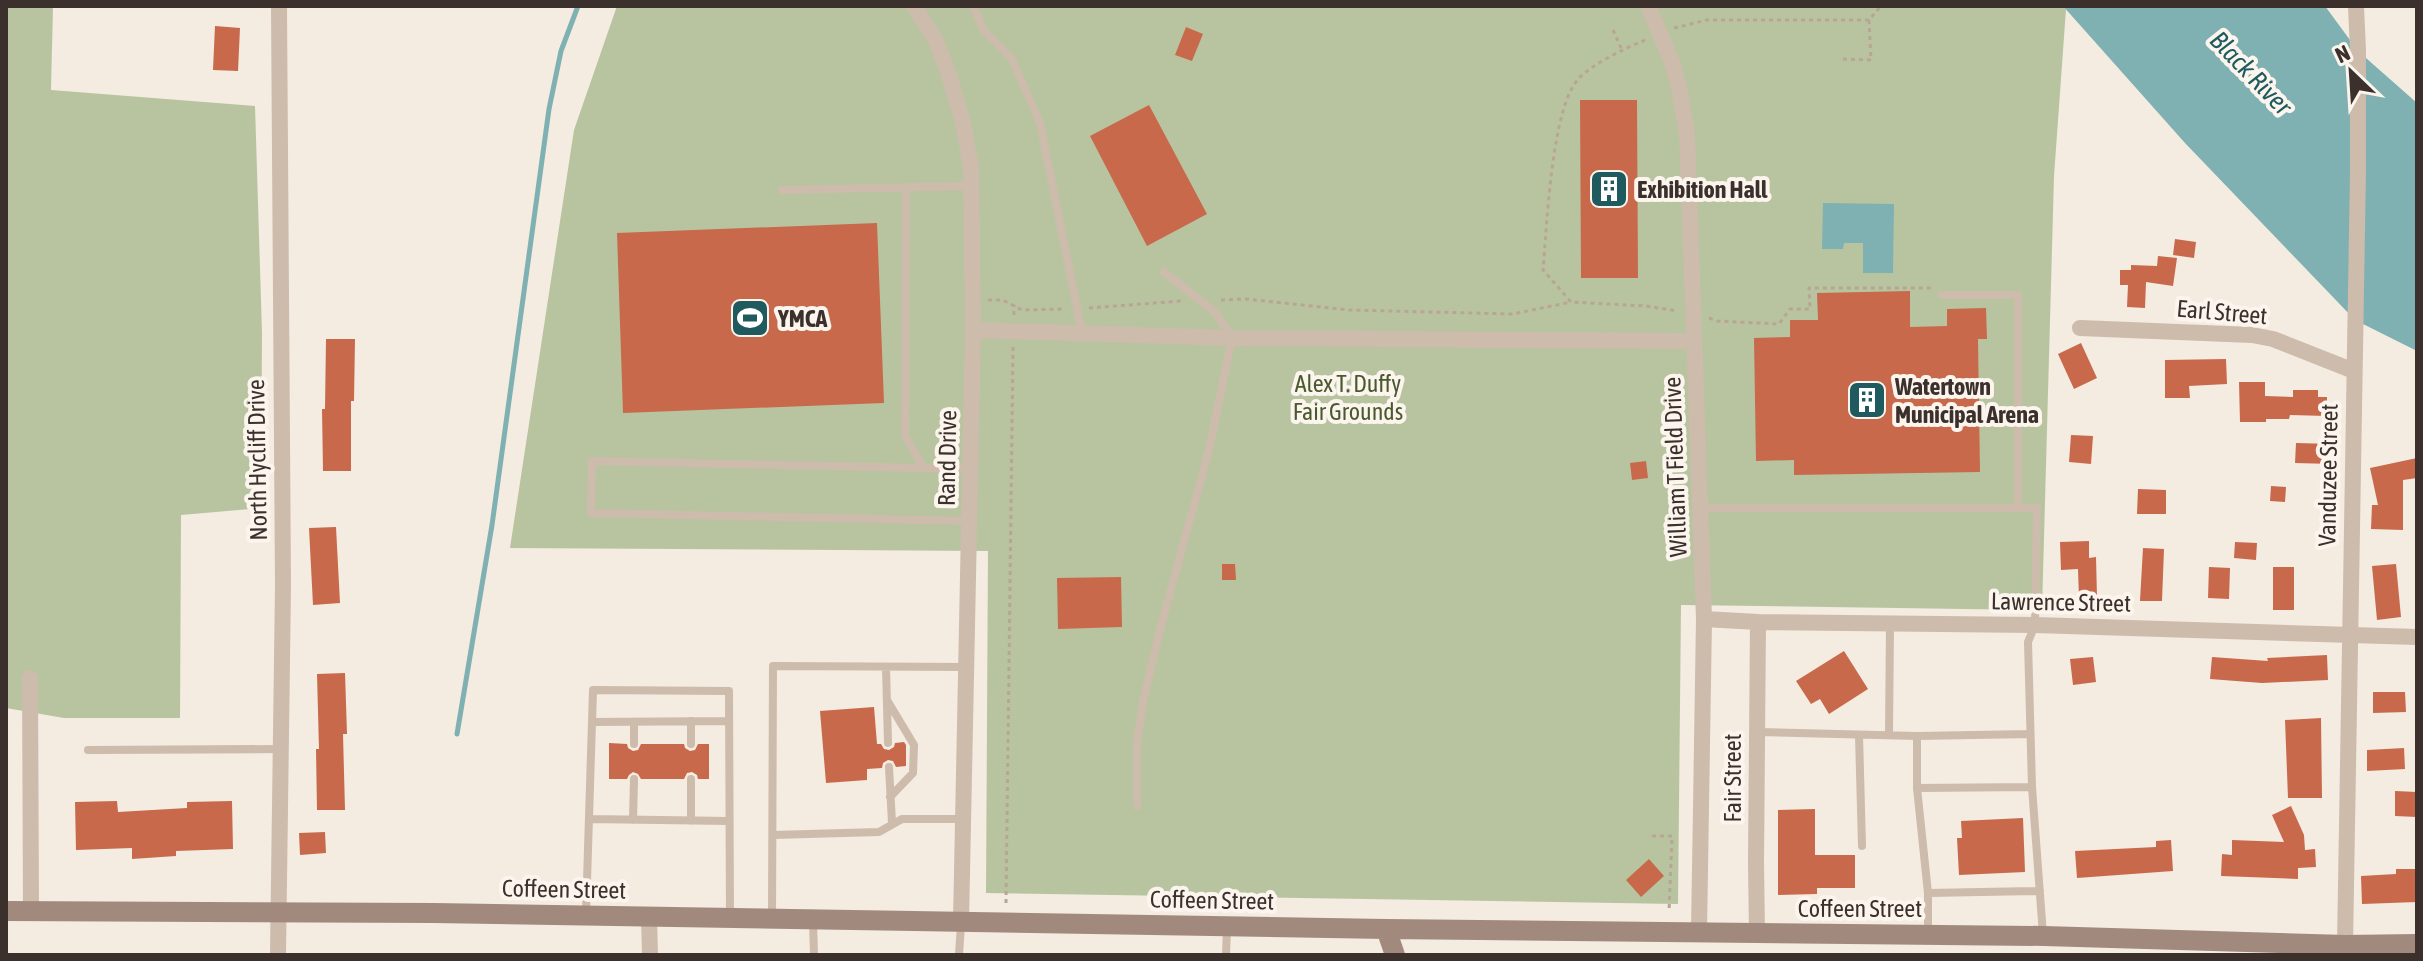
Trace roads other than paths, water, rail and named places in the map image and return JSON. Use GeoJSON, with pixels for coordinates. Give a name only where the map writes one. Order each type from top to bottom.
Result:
{"type":"FeatureCollection","features":[{"type":"Feature","properties":{"kind":"main road","name":"Coffeen Street"},"geometry":{"type":"LineString","coordinates":[[6,911],[434,913],[2044,936],[2406,948]]}},
{"type":"Feature","properties":{"kind":"main road"},"geometry":{"type":"LineString","coordinates":[[1386,929],[1395,955]]}},
{"type":"Feature","properties":{"kind":"street","name":"North Hycliff Drive"},"geometry":{"type":"LineString","coordinates":[[278,955],[283,572],[279,6]]}},
{"type":"Feature","properties":{"kind":"street","name":"Rand Drive"},"geometry":{"type":"LineString","coordinates":[[914,6],[935,39],[956,97],[971,168],[973,330],[961,922]]}},
{"type":"Feature","properties":{"kind":"street","name":"William T Field Drive"},"geometry":{"type":"LineString","coordinates":[[1648,6],[1672,62],[1687,135],[1704,619],[1699,932]]}},
{"type":"Feature","properties":{"kind":"street","name":"Vanduzee Street"},"geometry":{"type":"LineString","coordinates":[[2345,945],[2358,156],[2356,6]]}},
{"type":"Feature","properties":{"kind":"street","name":"Earl Street"},"geometry":{"type":"LineString","coordinates":[[2080,328],[2252,335],[2354,363]]}},
{"type":"Feature","properties":{"kind":"street"},"geometry":{"type":"LineString","coordinates":[[973,330],[1232,338],[1694,341]]}},
{"type":"Feature","properties":{"kind":"street","name":"Lawrence Street"},"geometry":{"type":"LineString","coordinates":[[1704,619],[2417,637]]}},
{"type":"Feature","properties":{"kind":"street","name":"Fair Street"},"geometry":{"type":"LineString","coordinates":[[1757,934],[1758,622]]}},
{"type":"Feature","properties":{"kind":"street"},"geometry":{"type":"LineString","coordinates":[[30,678],[31,911]]}},
{"type":"Feature","properties":{"kind":"street"},"geometry":{"type":"LineString","coordinates":[[649,917],[650,955]]}},
{"type":"Feature","properties":{"kind":"lane"},"geometry":{"type":"LineString","coordinates":[[973,6],[984,31],[1012,59],[1040,123],[1082,334]]}},
{"type":"Feature","properties":{"kind":"lane"},"geometry":{"type":"LineString","coordinates":[[782,190],[971,186]]}},
{"type":"Feature","properties":{"kind":"lane"},"geometry":{"type":"LineString","coordinates":[[906,187],[905,436],[924,468]]}},
{"type":"Feature","properties":{"kind":"lane"},"geometry":{"type":"LineString","coordinates":[[1137,806],[1137,741],[1143,701],[1209,450],[1232,338],[1216,313],[1164,272]]}},
{"type":"Feature","properties":{"kind":"lane"},"geometry":{"type":"LineString","coordinates":[[1942,295],[2018,295],[2018,508]]}},
{"type":"Feature","properties":{"kind":"lane"},"geometry":{"type":"LineString","coordinates":[[970,469],[592,461],[591,513],[970,521]]}},
{"type":"Feature","properties":{"kind":"lane"},"geometry":{"type":"LineString","coordinates":[[1700,508],[2037,508],[2035,625],[2028,642],[2032,787],[2044,936]]}},
{"type":"Feature","properties":{"kind":"lane"},"geometry":{"type":"LineString","coordinates":[[1889,735],[1890,623]]}},
{"type":"Feature","properties":{"kind":"lane"},"geometry":{"type":"LineString","coordinates":[[772,919],[773,666],[967,667]]}},
{"type":"Feature","properties":{"kind":"lane"},"geometry":{"type":"LineString","coordinates":[[886,667],[888,743]]}},
{"type":"Feature","properties":{"kind":"lane"},"geometry":{"type":"LineString","coordinates":[[586,916],[593,690],[729,691],[730,919]]}},
{"type":"Feature","properties":{"kind":"lane"},"geometry":{"type":"LineString","coordinates":[[887,700],[914,745],[913,773],[890,797]]}},
{"type":"Feature","properties":{"kind":"lane"},"geometry":{"type":"LineString","coordinates":[[691,721],[691,744]]}},
{"type":"Feature","properties":{"kind":"lane"},"geometry":{"type":"LineString","coordinates":[[592,722],[729,721]]}},
{"type":"Feature","properties":{"kind":"lane"},"geometry":{"type":"LineString","coordinates":[[634,722],[634,744]]}},
{"type":"Feature","properties":{"kind":"lane"},"geometry":{"type":"LineString","coordinates":[[1756,732],[1917,736],[2030,734]]}},
{"type":"Feature","properties":{"kind":"lane"},"geometry":{"type":"LineString","coordinates":[[1859,735],[1862,846]]}},
{"type":"Feature","properties":{"kind":"lane"},"geometry":{"type":"LineString","coordinates":[[1917,736],[1917,788],[1928,893],[1928,935]]}},
{"type":"Feature","properties":{"kind":"lane"},"geometry":{"type":"LineString","coordinates":[[88,750],[280,749]]}},
{"type":"Feature","properties":{"kind":"lane"},"geometry":{"type":"LineString","coordinates":[[889,767],[892,823]]}},
{"type":"Feature","properties":{"kind":"lane"},"geometry":{"type":"LineString","coordinates":[[633,820],[634,779]]}},
{"type":"Feature","properties":{"kind":"lane"},"geometry":{"type":"LineString","coordinates":[[691,779],[691,821]]}},
{"type":"Feature","properties":{"kind":"lane"},"geometry":{"type":"LineString","coordinates":[[1917,788],[2032,787]]}},
{"type":"Feature","properties":{"kind":"lane"},"geometry":{"type":"LineString","coordinates":[[590,819],[729,821]]}},
{"type":"Feature","properties":{"kind":"lane"},"geometry":{"type":"LineString","coordinates":[[773,835],[879,832],[902,819],[964,819]]}},
{"type":"Feature","properties":{"kind":"lane"},"geometry":{"type":"LineString","coordinates":[[1928,893],[2040,891]]}},
{"type":"Feature","properties":{"kind":"lane"},"geometry":{"type":"LineString","coordinates":[[813,920],[814,955]]}},
{"type":"Feature","properties":{"kind":"lane"},"geometry":{"type":"LineString","coordinates":[[959,955],[961,922]]}},
{"type":"Feature","properties":{"kind":"lane"},"geometry":{"type":"LineString","coordinates":[[1226,955],[1227,926]]}},
{"type":"Feature","properties":{"kind":"water","name":"Black River"},"geometry":{"type":"Polygon","coordinates":[[[2063,6],[2325,6],[2358,51],[2417,103],[2417,351],[2355,320],[2185,143],[2063,6]]]}},
{"type":"Feature","properties":{"kind":"water"},"geometry":{"type":"Polygon","coordinates":[[[1823,203],[1894,204],[1893,273],[1863,273],[1863,243],[1844,243],[1843,249],[1822,249],[1823,203]]]}},
{"type":"Feature","properties":{"kind":"waterway"},"geometry":{"type":"LineString","coordinates":[[457,734],[492,525],[549,109],[561,51],[578,6]]}},
{"type":"Feature","properties":{"kind":"place","name":"Exhibition Hall"},"geometry":{"type":"Point","coordinates":[1609,189]}},
{"type":"Feature","properties":{"kind":"place","name":"YMCA"},"geometry":{"type":"Point","coordinates":[750,318]}},
{"type":"Feature","properties":{"kind":"place","name":"Watertown Municipal Arena"},"geometry":{"type":"Point","coordinates":[1867,400]}},
{"type":"Feature","properties":{"kind":"park label","name":"Alex T. Duffy Fair Grounds"},"geometry":{"type":"Point","coordinates":[1348,397]}}]}
